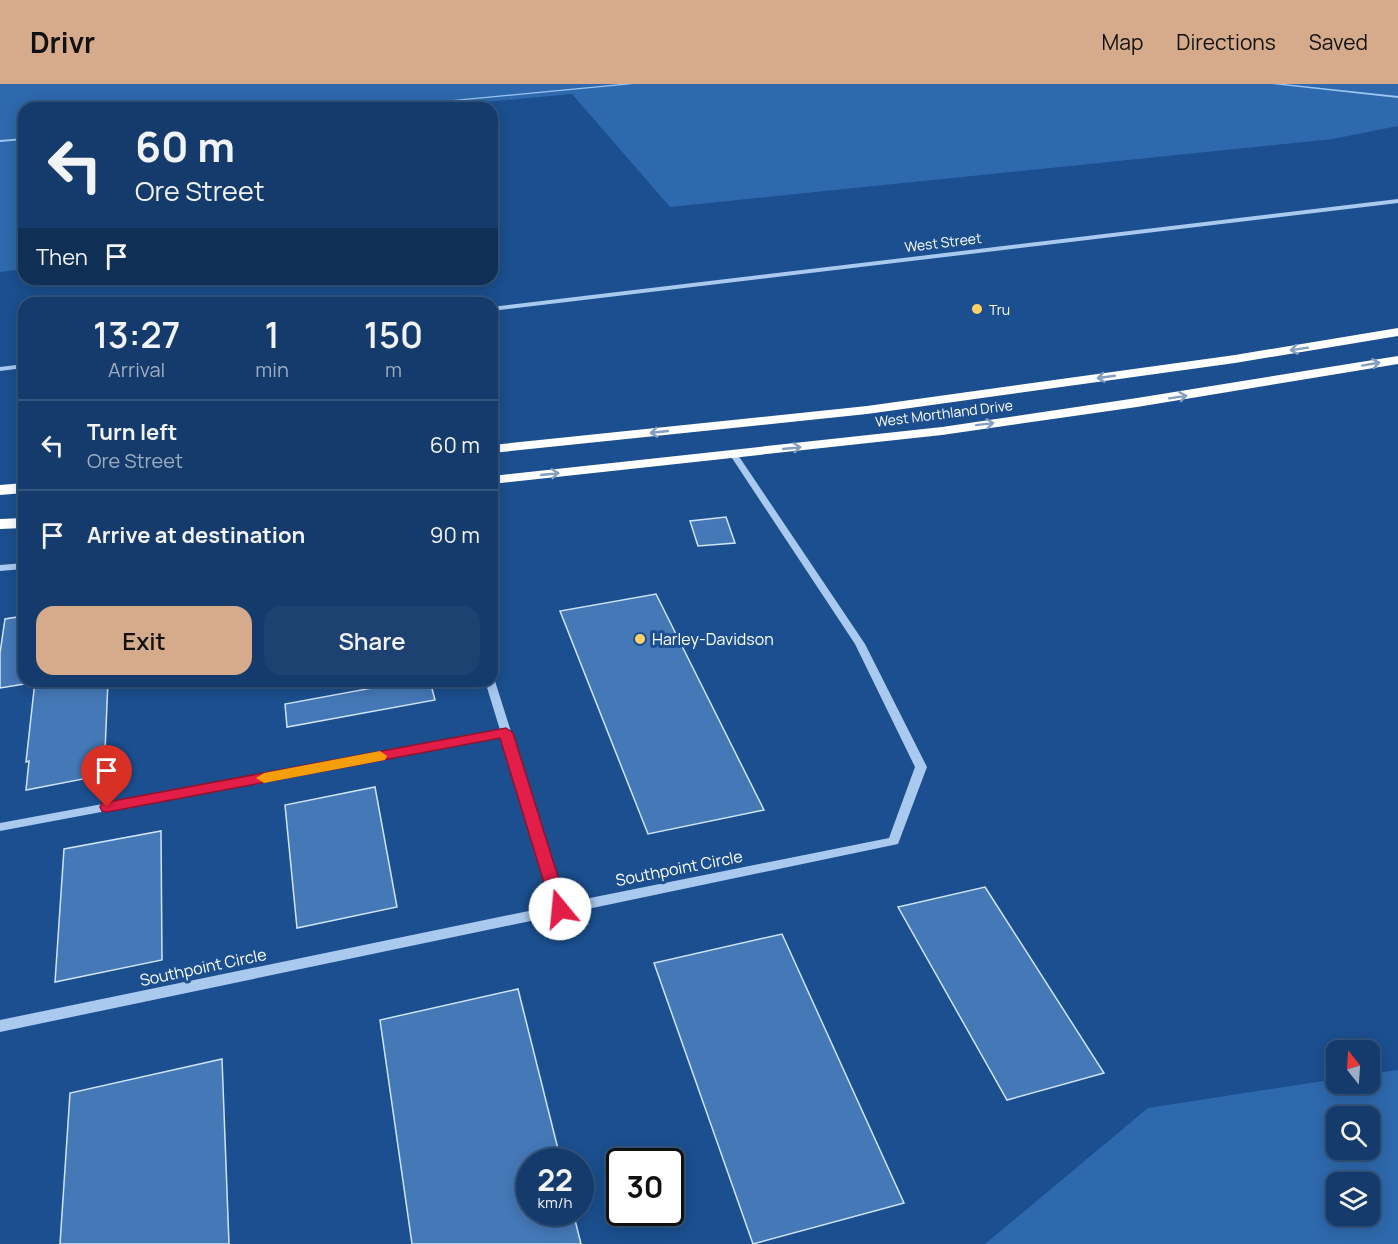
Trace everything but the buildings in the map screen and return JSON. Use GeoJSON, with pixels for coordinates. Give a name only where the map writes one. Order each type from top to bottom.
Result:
{"type":"FeatureCollection","features":[{"type":"Feature","properties":{"kind":"highway","name":"West Morthland Drive"},"geometry":{"type":"LineString","coordinates":[[498,448],[867,410],[1235,359],[1398,332]]}},
{"type":"Feature","properties":{"kind":"highway","name":"West Morthland Drive"},"geometry":{"type":"LineString","coordinates":[[498,479],[876,439],[1138,403],[1398,360]]}},
{"type":"Feature","properties":{"kind":"highway"},"geometry":{"type":"LineString","coordinates":[[0,490],[18,488]]}},
{"type":"Feature","properties":{"kind":"highway"},"geometry":{"type":"LineString","coordinates":[[0,524],[18,523]]}},
{"type":"Feature","properties":{"kind":"street","name":"West Street"},"geometry":{"type":"LineString","coordinates":[[498,308],[1398,201]]}},
{"type":"Feature","properties":{"kind":"street"},"geometry":{"type":"LineString","coordinates":[[0,369],[18,367]]}},
{"type":"Feature","properties":{"kind":"street","name":"Southpoint Circle"},"geometry":{"type":"LineString","coordinates":[[0,1026],[894,841],[921,767],[860,644],[734,454]]}},
{"type":"Feature","properties":{"kind":"street"},"geometry":{"type":"LineString","coordinates":[[0,568],[18,566]]}},
{"type":"Feature","properties":{"kind":"street"},"geometry":{"type":"LineString","coordinates":[[492,687],[560,909]]}},
{"type":"Feature","properties":{"kind":"street"},"geometry":{"type":"LineString","coordinates":[[0,827],[506,733]]}},
{"type":"Feature","properties":{"kind":"shaded area"},"geometry":{"type":"Polygon","coordinates":[[[0,84],[1398,84],[1398,126],[1333,139],[670,207],[572,94],[487,102],[18,102],[18,270],[0,272],[0,84]]]}},
{"type":"Feature","properties":{"kind":"shaded area"},"geometry":{"type":"Polygon","coordinates":[[[1398,1070],[1398,1244],[985,1244],[1148,1108],[1326,1081],[1326,1094],[1380,1094],[1380,1073],[1398,1070]]]}},
{"type":"Feature","properties":{"kind":"waterway"},"geometry":{"type":"LineString","coordinates":[[436,102],[632,84]]}},
{"type":"Feature","properties":{"kind":"waterway"},"geometry":{"type":"LineString","coordinates":[[1274,84],[1398,97]]}},
{"type":"Feature","properties":{"kind":"waterway"},"geometry":{"type":"LineString","coordinates":[[0,141],[18,140]]}},
{"type":"Feature","properties":{"kind":"slow traffic"},"geometry":{"type":"LineString","coordinates":[[264,778],[380,756]]}},
{"type":"Feature","properties":{"kind":"place","name":"Tru"},"geometry":{"type":"Point","coordinates":[977,309]}},
{"type":"Feature","properties":{"kind":"place","name":"Harley-Davidson"},"geometry":{"type":"Point","coordinates":[640,639]}},
{"type":"Feature","properties":{"kind":"route"},"geometry":{"type":"LineString","coordinates":[[107,807],[506,733],[560,909]]}}]}
